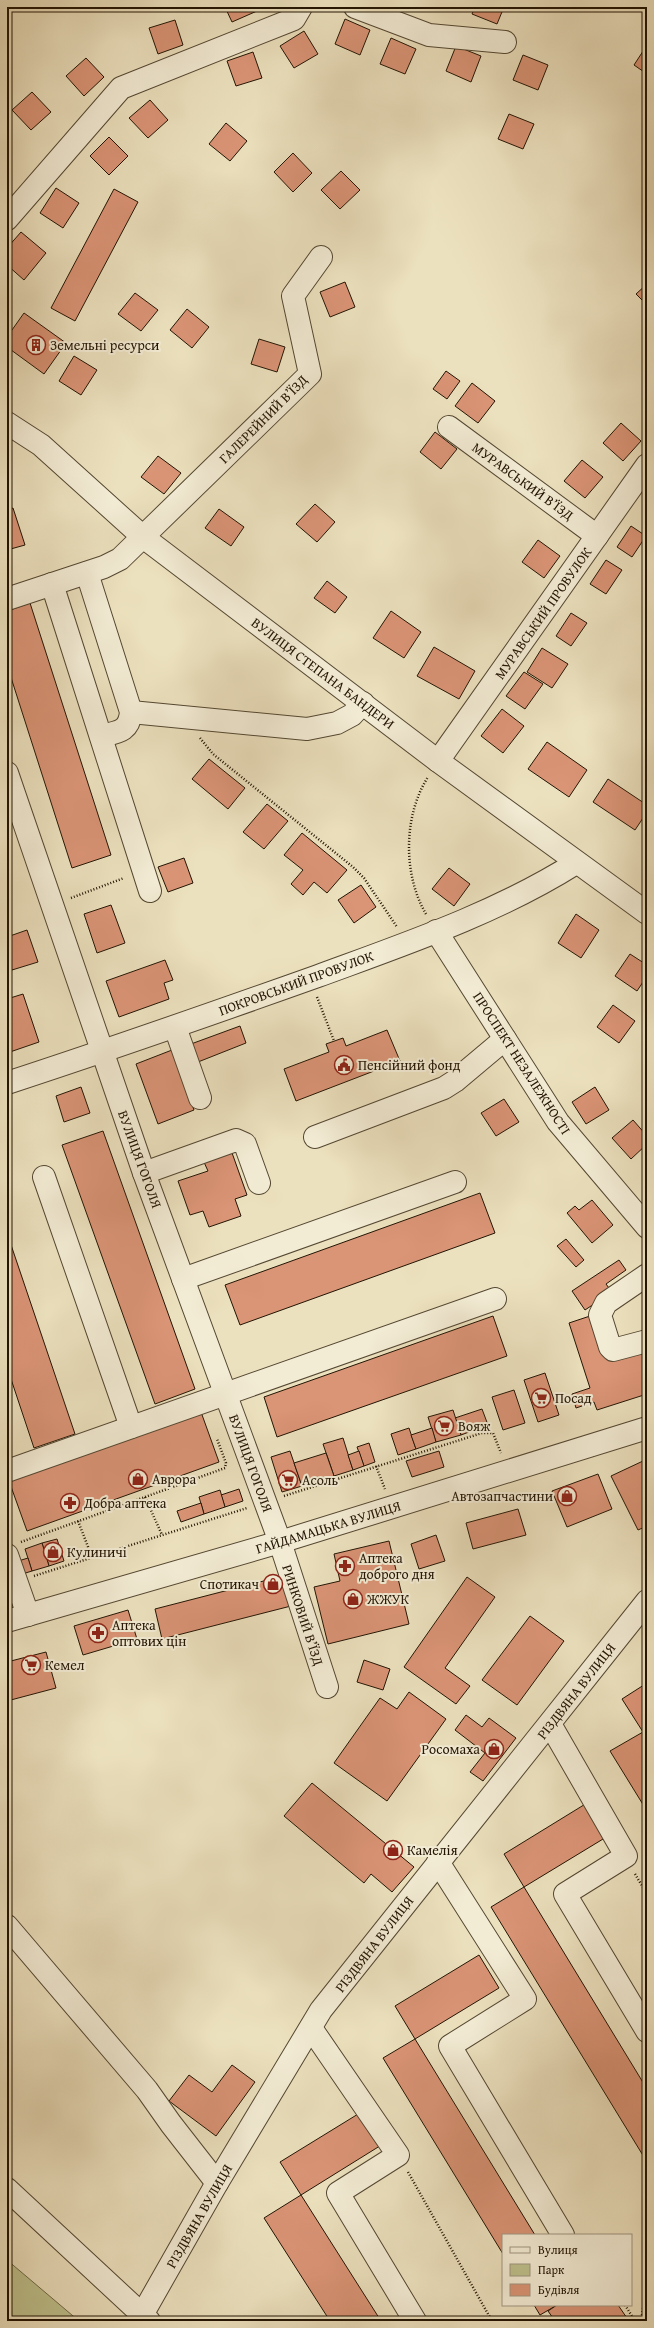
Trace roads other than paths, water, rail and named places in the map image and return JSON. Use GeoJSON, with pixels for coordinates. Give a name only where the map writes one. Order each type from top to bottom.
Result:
{"type":"FeatureCollection","features":[{"type":"Feature","properties":{"kind":"street"},"geometry":{"type":"LineString","coordinates":[[7,218],[121,88],[294,19],[301,7]]}},
{"type":"Feature","properties":{"kind":"street"},"geometry":{"type":"LineString","coordinates":[[355,7],[429,35],[505,42]]}},
{"type":"Feature","properties":{"kind":"street","name":"ГАЛЕРЕЙНИЙ В’ЇЗД"},"geometry":{"type":"LineString","coordinates":[[143,537],[310,374],[293,296],[321,256]]}},
{"type":"Feature","properties":{"kind":"street","name":"ВУЛИЦЯ СТЕПАНА БАНДЕРИ"},"geometry":{"type":"LineString","coordinates":[[7,423],[40,445],[143,537],[438,761],[576,863],[647,913]]}},
{"type":"Feature","properties":{"kind":"street","name":"МУРАВСЬКИЙ В’ЇЗД"},"geometry":{"type":"LineString","coordinates":[[449,427],[598,536]]}},
{"type":"Feature","properties":{"kind":"street","name":"МУРАВСЬКИЙ ПРОВУЛОК"},"geometry":{"type":"LineString","coordinates":[[438,761],[647,465]]}},
{"type":"Feature","properties":{"kind":"street"},"geometry":{"type":"LineString","coordinates":[[7,599],[87,572],[120,559],[143,537]]}},
{"type":"Feature","properties":{"kind":"street"},"geometry":{"type":"LineString","coordinates":[[87,572],[131,712],[130,721],[126,727],[101,736]]}},
{"type":"Feature","properties":{"kind":"street"},"geometry":{"type":"LineString","coordinates":[[52,584],[147,881]]}},
{"type":"Feature","properties":{"kind":"street"},"geometry":{"type":"LineString","coordinates":[[131,712],[307,729],[337,723],[352,715],[363,704]]}},
{"type":"Feature","properties":{"kind":"street","name":"ВУЛИЦЯ ГОГОЛЯ"},"geometry":{"type":"LineString","coordinates":[[7,773],[144,1173],[280,1542]]}},
{"type":"Feature","properties":{"kind":"street","name":"ПОКРОВСЬКИЙ ПРОВУЛОК"},"geometry":{"type":"LineString","coordinates":[[7,1083],[175,1027],[407,943],[545,882],[576,863]]}},
{"type":"Feature","properties":{"kind":"street","name":"ПРОСПЕКТ НЕЗАЛЕЖНОСТІ"},"geometry":{"type":"LineString","coordinates":[[436,931],[558,1122],[647,1227]]}},
{"type":"Feature","properties":{"kind":"street"},"geometry":{"type":"LineString","coordinates":[[175,1027],[200,1098]]}},
{"type":"Feature","properties":{"kind":"street"},"geometry":{"type":"LineString","coordinates":[[315,1137],[444,1088],[455,1081],[505,1039]]}},
{"type":"Feature","properties":{"kind":"street"},"geometry":{"type":"LineString","coordinates":[[144,1173],[236,1140],[245,1144],[259,1183]]}},
{"type":"Feature","properties":{"kind":"street"},"geometry":{"type":"LineString","coordinates":[[44,1177],[132,1427]]}},
{"type":"Feature","properties":{"kind":"street"},"geometry":{"type":"LineString","coordinates":[[183,1279],[455,1182]]}},
{"type":"Feature","properties":{"kind":"street"},"geometry":{"type":"LineString","coordinates":[[646,1279],[606,1302],[600,1315],[610,1347],[613,1350],[647,1341]]}},
{"type":"Feature","properties":{"kind":"street"},"geometry":{"type":"LineString","coordinates":[[8,1468],[132,1427],[495,1299]]}},
{"type":"Feature","properties":{"kind":"street","name":"ГАЙДАМАЦЬКА ВУЛИЦЯ"},"geometry":{"type":"LineString","coordinates":[[7,1621],[280,1542],[647,1428]]}},
{"type":"Feature","properties":{"kind":"street","name":"РИНКОВИЙ В’ЇЗД"},"geometry":{"type":"LineString","coordinates":[[280,1542],[327,1687]]}},
{"type":"Feature","properties":{"kind":"street"},"geometry":{"type":"LineString","coordinates":[[14,1564],[28,1615]]}},
{"type":"Feature","properties":{"kind":"street","name":"РІЗДВЯНА ВУЛИЦЯ"},"geometry":{"type":"LineString","coordinates":[[145,2318],[217,2183],[321,2010],[647,1601]]}},
{"type":"Feature","properties":{"kind":"street"},"geometry":{"type":"LineString","coordinates":[[550,1724],[626,1856],[565,1894],[647,2031]]}},
{"type":"Feature","properties":{"kind":"street"},"geometry":{"type":"LineString","coordinates":[[438,1862],[525,1999],[450,2046],[562,2234]]}},
{"type":"Feature","properties":{"kind":"street"},"geometry":{"type":"LineString","coordinates":[[7,1926],[147,2090],[171,2124],[217,2183]]}},
{"type":"Feature","properties":{"kind":"street"},"geometry":{"type":"LineString","coordinates":[[311,2028],[398,2155],[338,2193],[415,2321]]}},
{"type":"Feature","properties":{"kind":"street"},"geometry":{"type":"LineString","coordinates":[[7,2189],[145,2318]]}},
{"type":"Feature","properties":{"kind":"place","name":"Земельні ресурси"},"geometry":{"type":"Point","coordinates":[36,345]}},
{"type":"Feature","properties":{"kind":"place","name":"Пенсійний фонд"},"geometry":{"type":"Point","coordinates":[344,1065]}},
{"type":"Feature","properties":{"kind":"place","name":"Посад"},"geometry":{"type":"Point","coordinates":[541,1398]}},
{"type":"Feature","properties":{"kind":"place","name":"Вояж"},"geometry":{"type":"Point","coordinates":[444,1426]}},
{"type":"Feature","properties":{"kind":"place","name":"Аврора"},"geometry":{"type":"Point","coordinates":[138,1479]}},
{"type":"Feature","properties":{"kind":"place","name":"Асоль"},"geometry":{"type":"Point","coordinates":[288,1480]}},
{"type":"Feature","properties":{"kind":"place","name":"Автозапчастини"},"geometry":{"type":"Point","coordinates":[567,1496]}},
{"type":"Feature","properties":{"kind":"place","name":"Добра аптека"},"geometry":{"type":"Point","coordinates":[70,1503]}},
{"type":"Feature","properties":{"kind":"place","name":"Кулиничі"},"geometry":{"type":"Point","coordinates":[53,1552]}},
{"type":"Feature","properties":{"kind":"place","name":"Аптека доброго дня"},"geometry":{"type":"Point","coordinates":[345,1566]}},
{"type":"Feature","properties":{"kind":"place","name":"Спотикач"},"geometry":{"type":"Point","coordinates":[273,1584]}},
{"type":"Feature","properties":{"kind":"place","name":"ЖЖУК"},"geometry":{"type":"Point","coordinates":[353,1599]}},
{"type":"Feature","properties":{"kind":"place","name":"Аптека оптових цін"},"geometry":{"type":"Point","coordinates":[98,1633]}},
{"type":"Feature","properties":{"kind":"place","name":"Кемел"},"geometry":{"type":"Point","coordinates":[31,1665]}},
{"type":"Feature","properties":{"kind":"place","name":"Росомаха"},"geometry":{"type":"Point","coordinates":[494,1749]}},
{"type":"Feature","properties":{"kind":"place","name":"Камелія"},"geometry":{"type":"Point","coordinates":[393,1850]}}]}
